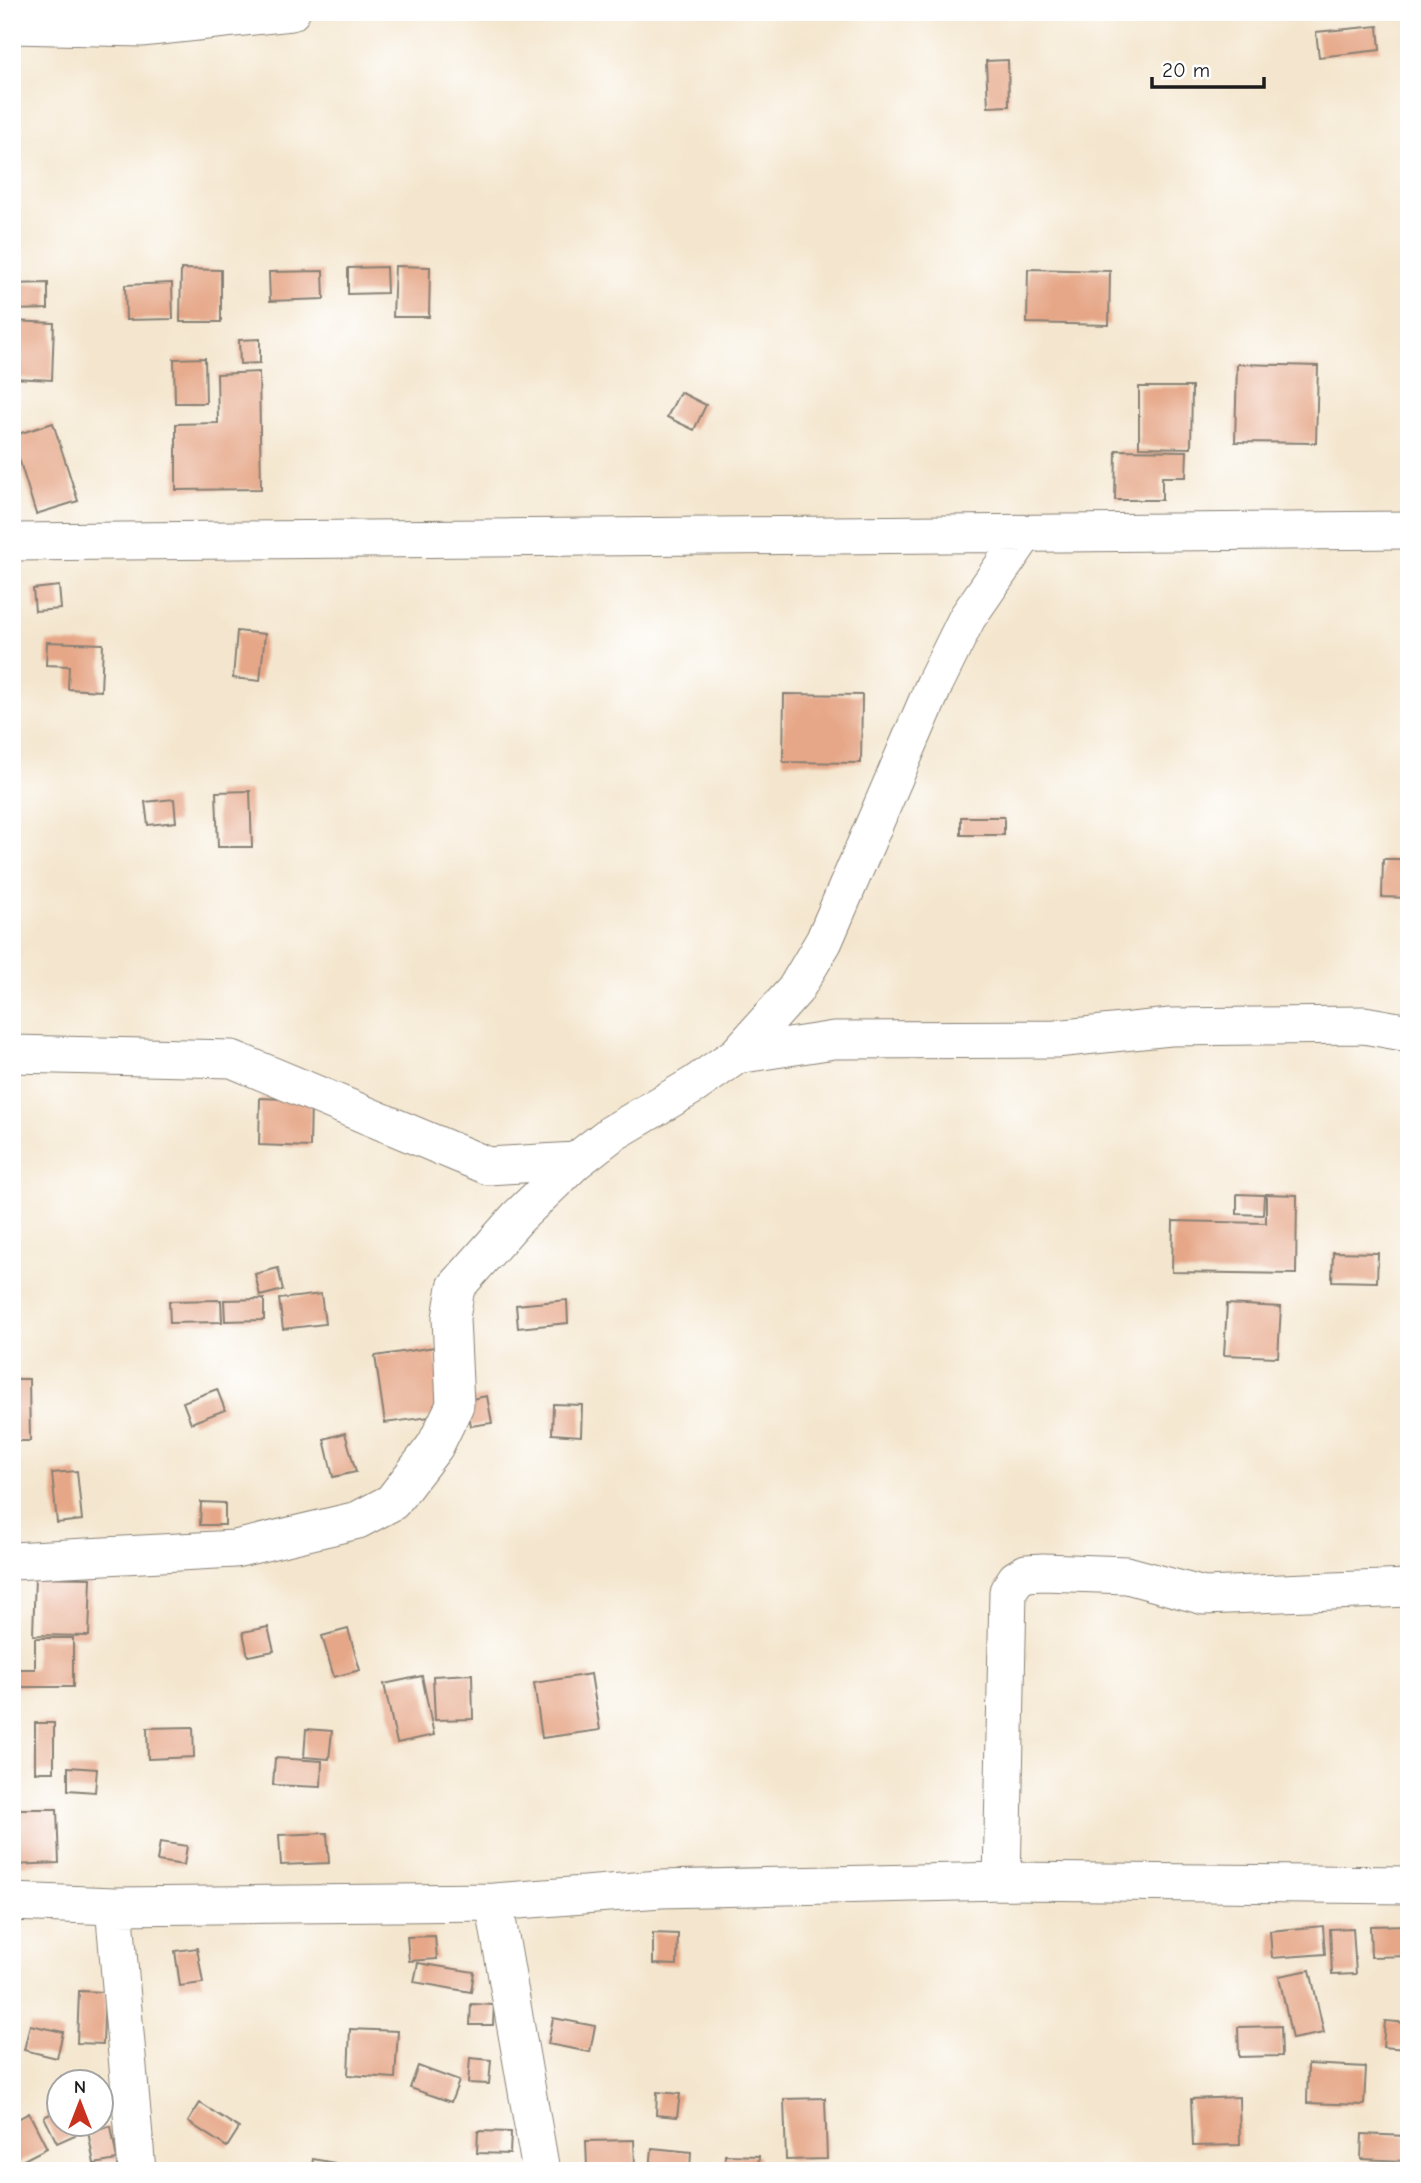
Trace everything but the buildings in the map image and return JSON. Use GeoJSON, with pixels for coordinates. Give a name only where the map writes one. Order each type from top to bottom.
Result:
{"type":"FeatureCollection","features":[{"type":"Feature","properties":{"kind":"street"},"geometry":{"type":"LineString","coordinates":[[12,25],[141,28],[291,12]]}},
{"type":"Feature","properties":{"kind":"street"},"geometry":{"type":"LineString","coordinates":[[12,542],[1409,530]]}},
{"type":"Feature","properties":{"kind":"street"},"geometry":{"type":"LineString","coordinates":[[12,1561],[235,1549],[358,1520],[392,1502],[435,1446],[455,1405],[451,1318],[456,1287],[518,1217],[576,1161],[611,1133],[694,1085],[737,1055],[795,990],[824,941],[935,683],[967,618],[1025,534]]}},
{"type":"Feature","properties":{"kind":"street"},"geometry":{"type":"LineString","coordinates":[[737,1055],[834,1040],[1056,1039],[1170,1027],[1364,1025],[1409,1032]]}},
{"type":"Feature","properties":{"kind":"street"},"geometry":{"type":"LineString","coordinates":[[12,1054],[232,1059],[488,1166],[576,1161]]}},
{"type":"Feature","properties":{"kind":"street"},"geometry":{"type":"LineString","coordinates":[[1002,1881],[1009,1591],[1016,1579],[1026,1573],[1094,1572],[1127,1575],[1204,1596],[1409,1588]]}},
{"type":"Feature","properties":{"kind":"street"},"geometry":{"type":"LineString","coordinates":[[12,1902],[114,1906],[494,1902],[660,1889],[1002,1881],[1409,1885]]}},
{"type":"Feature","properties":{"kind":"street"},"geometry":{"type":"LineString","coordinates":[[494,1902],[541,2171]]}},
{"type":"Feature","properties":{"kind":"street"},"geometry":{"type":"LineString","coordinates":[[114,1906],[137,2171]]}}]}
